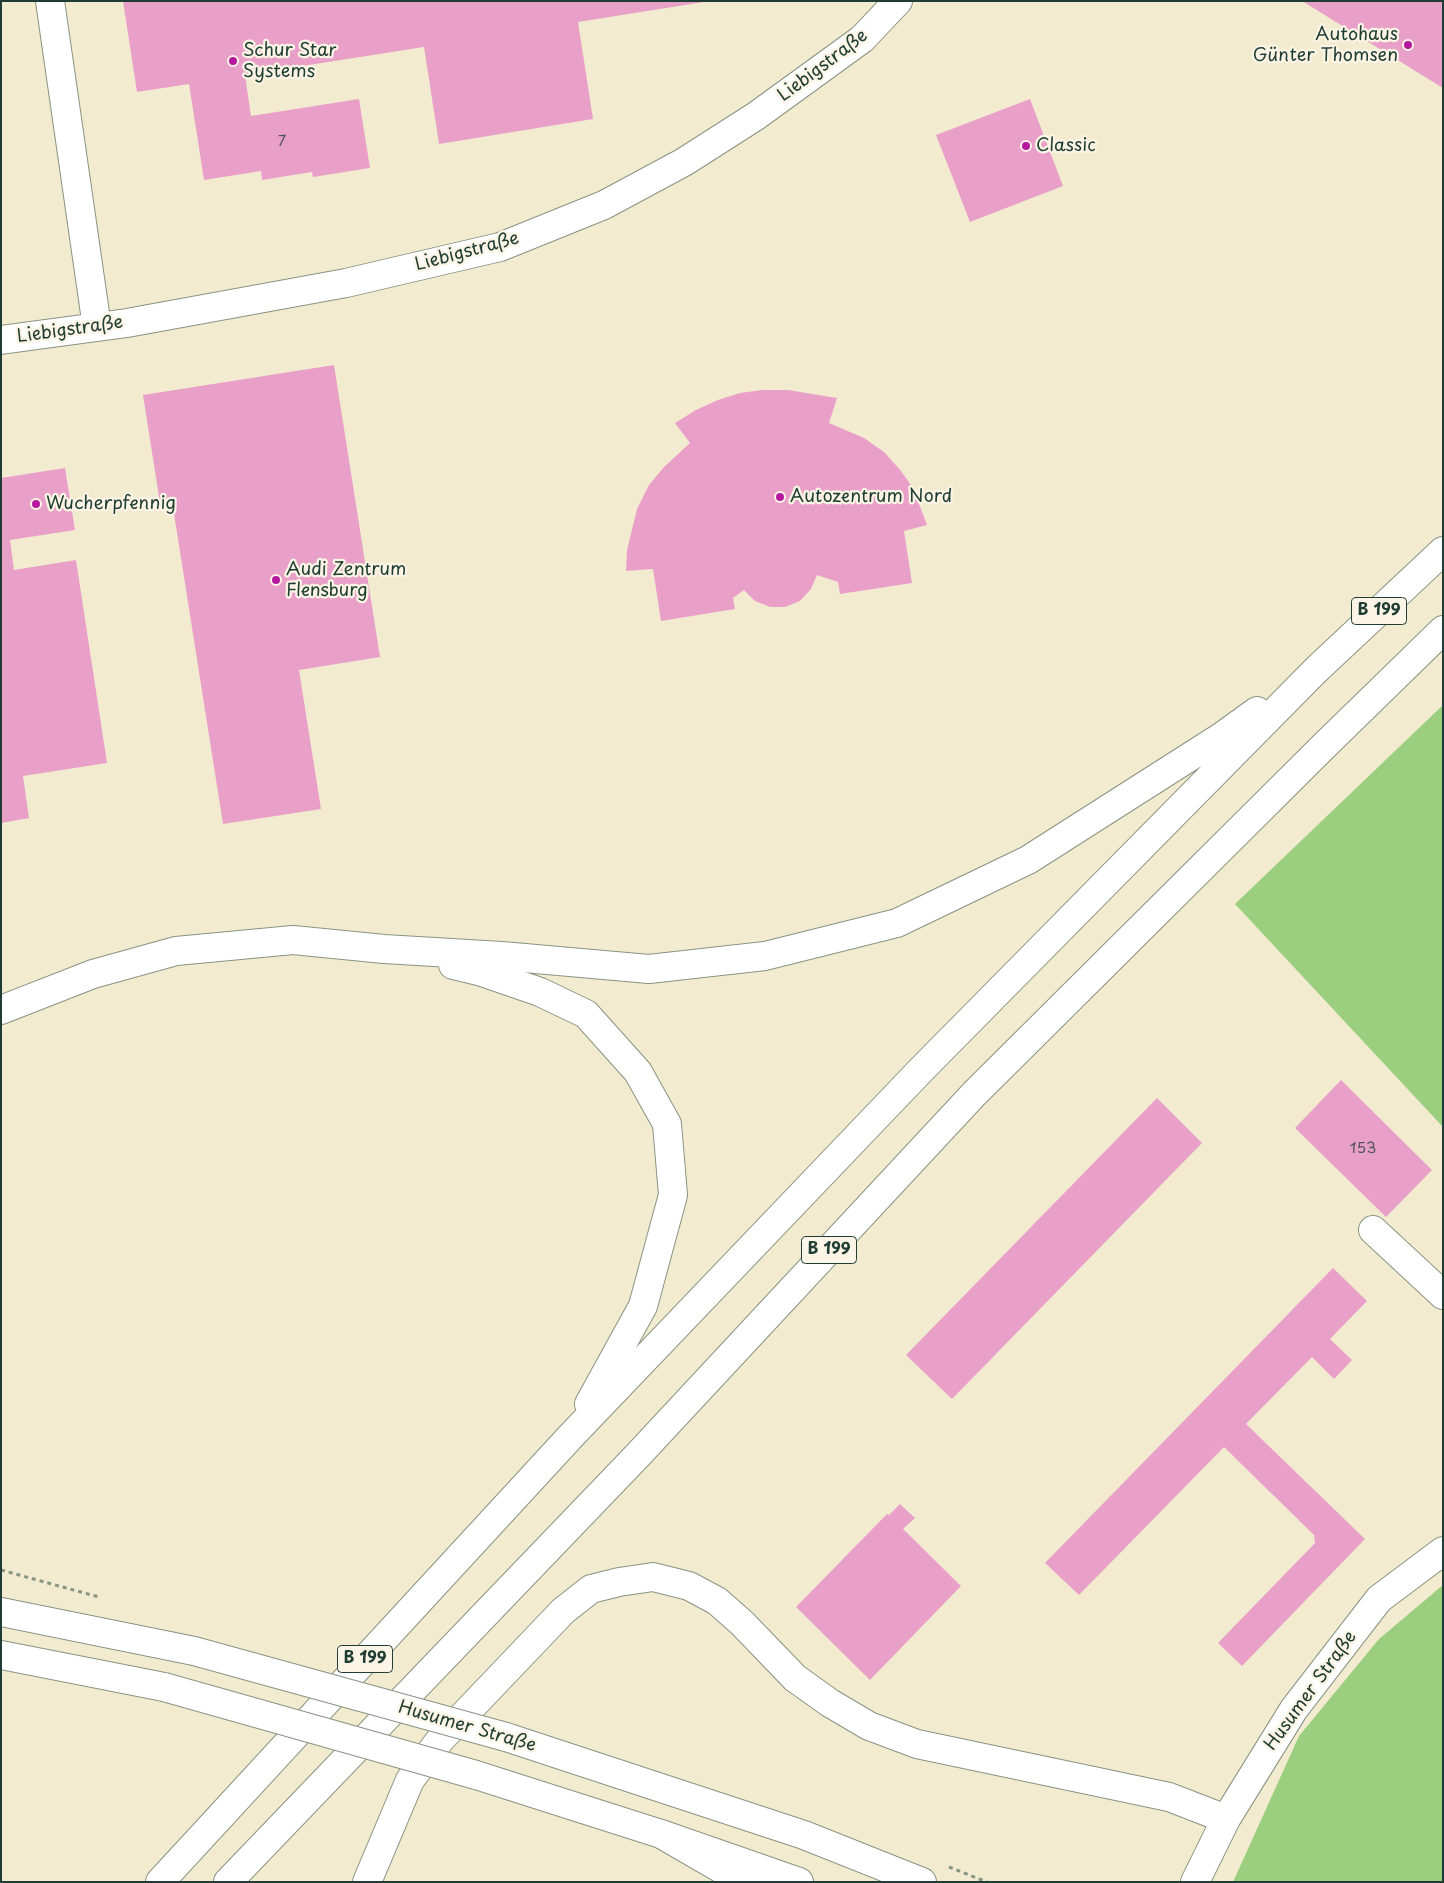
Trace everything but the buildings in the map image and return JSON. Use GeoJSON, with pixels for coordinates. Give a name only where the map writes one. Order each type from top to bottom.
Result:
{"type":"FeatureCollection","features":[{"type":"Feature","properties":{"kind":"main road"},"geometry":{"type":"LineString","coordinates":[[50,1],[97,327]]}},
{"type":"Feature","properties":{"kind":"main road","name":"Liebigstraße"},"geometry":{"type":"LineString","coordinates":[[1,340],[97,327],[346,283],[490,249],[604,205],[684,162],[756,116],[862,39],[898,1]]}},
{"type":"Feature","properties":{"kind":"main road","name":"B 199"},"geometry":{"type":"LineString","coordinates":[[160,1882],[571,1436],[920,1071],[1316,670],[1443,551]]}},
{"type":"Feature","properties":{"kind":"main road","name":"B 199"},"geometry":{"type":"LineString","coordinates":[[228,1882],[638,1455],[974,1094],[1443,630]]}},
{"type":"Feature","properties":{"kind":"main road"},"geometry":{"type":"LineString","coordinates":[[1,1010],[93,974],[176,951],[293,940],[384,949],[502,956],[649,969],[765,956],[897,923],[1028,860],[1221,737],[1316,670]]}},
{"type":"Feature","properties":{"kind":"main road"},"geometry":{"type":"LineString","coordinates":[[384,949],[482,972],[540,992],[586,1014],[638,1072],[668,1124],[673,1195],[643,1306],[571,1436]]}},
{"type":"Feature","properties":{"kind":"main road"},"geometry":{"type":"LineString","coordinates":[[1373,1230],[1443,1295]]}},
{"type":"Feature","properties":{"kind":"main road","name":"Husumer Straße"},"geometry":{"type":"LineString","coordinates":[[1195,1882],[1226,1819],[1294,1708],[1379,1600],[1443,1551]]}},
{"type":"Feature","properties":{"kind":"main road"},"geometry":{"type":"LineString","coordinates":[[367,1882],[410,1780],[440,1740],[570,1606],[591,1590],[619,1582],[653,1577],[689,1586],[717,1601],[795,1678],[830,1703],[868,1726],[918,1744],[1169,1797],[1226,1819]]}},
{"type":"Feature","properties":{"kind":"main road","name":"Husumer Straße"},"geometry":{"type":"LineString","coordinates":[[1,1612],[194,1651],[506,1737],[804,1835],[922,1882]]}},
{"type":"Feature","properties":{"kind":"main road"},"geometry":{"type":"LineString","coordinates":[[1,1655],[164,1687],[476,1774],[799,1882]]}},
{"type":"Feature","properties":{"kind":"main road"},"geometry":{"type":"LineString","coordinates":[[660,1834],[744,1882]]}},
{"type":"Feature","properties":{"kind":"green space"},"geometry":{"type":"Polygon","coordinates":[[[1443,705],[1443,1127],[1235,904],[1443,705]]]}},
{"type":"Feature","properties":{"kind":"green space"},"geometry":{"type":"Polygon","coordinates":[[[1443,1585],[1443,1882],[1233,1882],[1299,1736],[1379,1639],[1443,1585]]]}},
{"type":"Feature","properties":{"kind":"place","name":"Autohaus Günter Thomsen"},"geometry":{"type":"Point","coordinates":[1408,45]}},
{"type":"Feature","properties":{"kind":"place","name":"Schur Star Systems"},"geometry":{"type":"Point","coordinates":[233,61]}},
{"type":"Feature","properties":{"kind":"place","name":"Classic"},"geometry":{"type":"Point","coordinates":[1026,146]}},
{"type":"Feature","properties":{"kind":"place","name":"Autozentrum Nord"},"geometry":{"type":"Point","coordinates":[780,497]}},
{"type":"Feature","properties":{"kind":"place","name":"Wucherpfennig"},"geometry":{"type":"Point","coordinates":[36,504]}},
{"type":"Feature","properties":{"kind":"place","name":"Audi Zentrum Flensburg"},"geometry":{"type":"Point","coordinates":[276,580]}}]}
